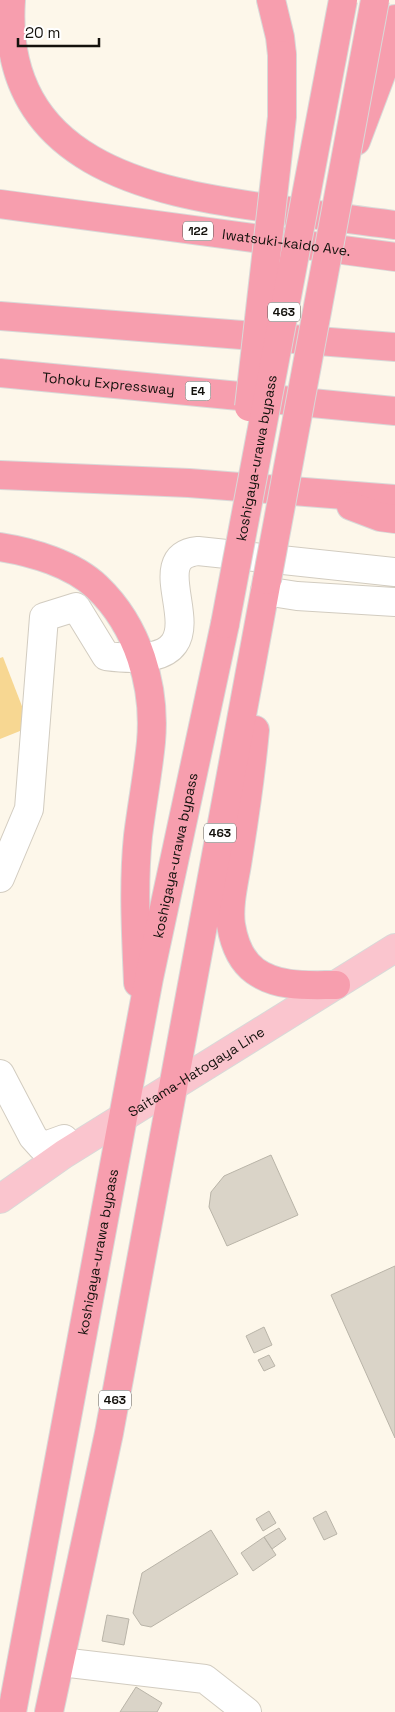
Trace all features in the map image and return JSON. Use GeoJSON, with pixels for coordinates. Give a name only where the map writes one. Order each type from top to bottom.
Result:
{"type":"FeatureCollection","features":[{"type":"Feature","properties":{"kind":"highway"},"geometry":{"type":"LineString","coordinates":[[11,0],[6,30],[8,65],[12,78],[25,106],[50,137],[80,160],[103,171],[164,191],[201,199],[395,225]]}},
{"type":"Feature","properties":{"kind":"highway"},"geometry":{"type":"LineString","coordinates":[[225,624],[282,117],[281,46],[271,0]]}},
{"type":"Feature","properties":{"kind":"highway","name":"koshigaya-urawa bypass"},"geometry":{"type":"LineString","coordinates":[[12,1712],[140,1024],[225,624],[343,0]]}},
{"type":"Feature","properties":{"kind":"highway","name":"463"},"geometry":{"type":"LineString","coordinates":[[49,1712],[109,1433],[375,0]]}},
{"type":"Feature","properties":{"kind":"highway"},"geometry":{"type":"LineString","coordinates":[[339,189],[384,64],[395,19]]}},
{"type":"Feature","properties":{"kind":"highway","name":"Iwatsuki-kaido Ave."},"geometry":{"type":"LineString","coordinates":[[0,204],[395,257]]}},
{"type":"Feature","properties":{"kind":"highway"},"geometry":{"type":"LineString","coordinates":[[0,316],[395,347]]}},
{"type":"Feature","properties":{"kind":"highway","name":"Tohoku Expressway"},"geometry":{"type":"LineString","coordinates":[[0,373],[395,411]]}},
{"type":"Feature","properties":{"kind":"highway"},"geometry":{"type":"LineString","coordinates":[[0,464],[189,483],[395,499]]}},
{"type":"Feature","properties":{"kind":"highway"},"geometry":{"type":"LineString","coordinates":[[0,475],[189,483]]}},
{"type":"Feature","properties":{"kind":"highway"},"geometry":{"type":"LineString","coordinates":[[314,493],[380,517],[395,519]]}},
{"type":"Feature","properties":{"kind":"highway"},"geometry":{"type":"LineString","coordinates":[[0,547],[41,557],[73,571],[96,586],[116,608],[135,641],[146,674],[151,702],[151,741],[138,837],[134,910],[140,1024]]}},
{"type":"Feature","properties":{"kind":"highway"},"geometry":{"type":"LineString","coordinates":[[266,586],[252,772],[232,899],[231,924],[236,947],[243,959],[255,971],[273,980],[294,985],[336,985]]}},
{"type":"Feature","properties":{"kind":"main road","name":"Saitama-Hatogaya Line"},"geometry":{"type":"LineString","coordinates":[[0,1199],[48,1165],[123,1117],[395,948]]}},
{"type":"Feature","properties":{"kind":"street"},"geometry":{"type":"LineString","coordinates":[[0,878],[29,809],[44,617],[76,607],[106,656],[141,659],[169,648],[176,643],[181,633],[174,566],[187,552],[198,551],[395,572]]}},
{"type":"Feature","properties":{"kind":"street"},"geometry":{"type":"LineString","coordinates":[[266,586],[298,596],[395,602]]}},
{"type":"Feature","properties":{"kind":"street"},"geometry":{"type":"LineString","coordinates":[[0,1074],[33,1136],[42,1147],[64,1139]]}},
{"type":"Feature","properties":{"kind":"street"},"geometry":{"type":"LineString","coordinates":[[61,1662],[205,1678],[248,1712]]}},
{"type":"Feature","properties":{"kind":"shaded area"},"geometry":{"type":"Polygon","coordinates":[[[3,657],[30,727],[0,739],[0,658],[3,657]]]}},
{"type":"Feature","properties":{"kind":"building"},"geometry":{"type":"Polygon","coordinates":[[[271,1155],[298,1215],[227,1246],[209,1207],[211,1192],[224,1176],[271,1155]]]}},
{"type":"Feature","properties":{"kind":"building"},"geometry":{"type":"Polygon","coordinates":[[[395,1266],[395,1438],[331,1295],[395,1266]]]}},
{"type":"Feature","properties":{"kind":"building"},"geometry":{"type":"Polygon","coordinates":[[[264,1327],[272,1345],[254,1353],[246,1336],[264,1327]]]}},
{"type":"Feature","properties":{"kind":"building"},"geometry":{"type":"Polygon","coordinates":[[[269,1355],[275,1366],[264,1371],[258,1360],[269,1355]]]}},
{"type":"Feature","properties":{"kind":"building"},"geometry":{"type":"Polygon","coordinates":[[[269,1511],[276,1523],[263,1531],[256,1519],[269,1511]]]}},
{"type":"Feature","properties":{"kind":"building"},"geometry":{"type":"Polygon","coordinates":[[[326,1511],[337,1534],[324,1540],[313,1518],[326,1511]]]}},
{"type":"Feature","properties":{"kind":"building"},"geometry":{"type":"Polygon","coordinates":[[[279,1528],[286,1539],[272,1549],[264,1537],[279,1528]]]}},
{"type":"Feature","properties":{"kind":"building"},"geometry":{"type":"Polygon","coordinates":[[[211,1530],[238,1574],[151,1627],[141,1625],[133,1613],[142,1573],[211,1530]]]}},
{"type":"Feature","properties":{"kind":"building"},"geometry":{"type":"Polygon","coordinates":[[[264,1537],[276,1555],[253,1571],[241,1553],[264,1537]]]}},
{"type":"Feature","properties":{"kind":"building"},"geometry":{"type":"Polygon","coordinates":[[[107,1615],[129,1619],[124,1645],[102,1641],[107,1615]]]}},
{"type":"Feature","properties":{"kind":"building"},"geometry":{"type":"Polygon","coordinates":[[[136,1687],[162,1703],[157,1712],[120,1712],[136,1687]]]}}]}
